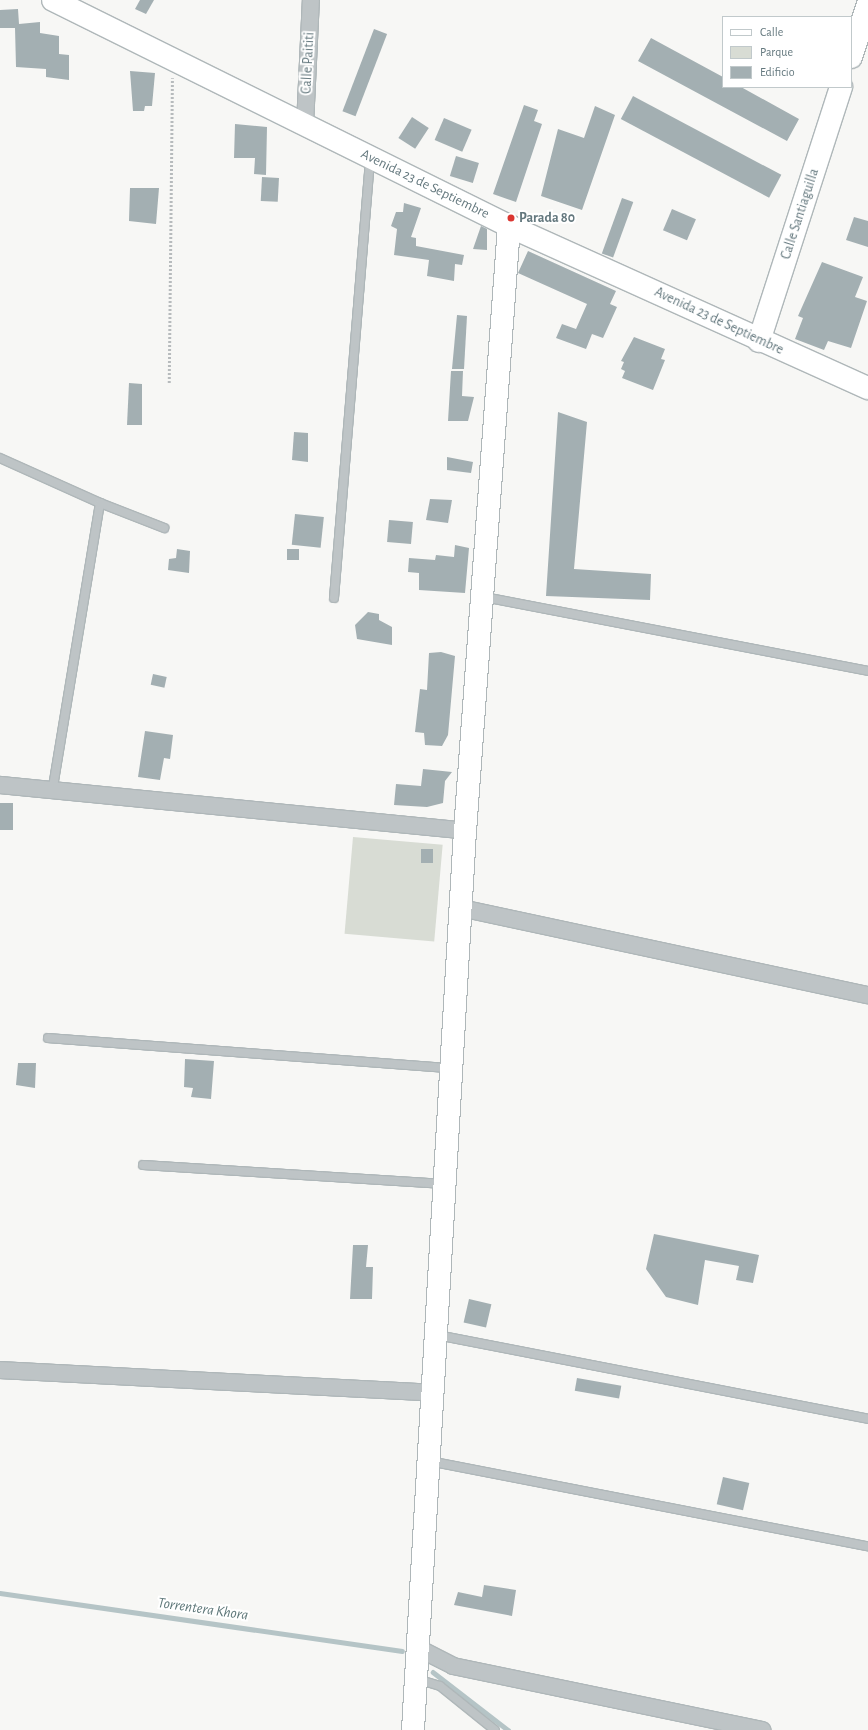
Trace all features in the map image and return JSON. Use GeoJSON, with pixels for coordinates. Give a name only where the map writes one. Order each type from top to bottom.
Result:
{"type":"FeatureCollection","features":[{"type":"Feature","properties":{"kind":"street","name":"Calle Paititi"},"geometry":{"type":"LineString","coordinates":[[305,125],[311,0]]}},
{"type":"Feature","properties":{"kind":"street","name":"Avenida 23 de Septiembre"},"geometry":{"type":"LineString","coordinates":[[62,2],[172,59],[509,226],[759,341],[868,388]]}},
{"type":"Feature","properties":{"kind":"street"},"geometry":{"type":"LineString","coordinates":[[852,54],[868,4]]}},
{"type":"Feature","properties":{"kind":"street","name":"Calle Santiaguilla"},"geometry":{"type":"LineString","coordinates":[[759,341],[841,88]]}},
{"type":"Feature","properties":{"kind":"street"},"geometry":{"type":"LineString","coordinates":[[413,1730],[465,831],[509,226]]}},
{"type":"Feature","properties":{"kind":"street"},"geometry":{"type":"LineString","coordinates":[[0,785],[52,792],[465,831]]}},
{"type":"Feature","properties":{"kind":"street"},"geometry":{"type":"LineString","coordinates":[[461,908],[868,994]]}},
{"type":"Feature","properties":{"kind":"street"},"geometry":{"type":"LineString","coordinates":[[0,1370],[433,1393]]}},
{"type":"Feature","properties":{"kind":"street"},"geometry":{"type":"LineString","coordinates":[[418,1648],[453,1666],[762,1730]]}},
{"type":"Feature","properties":{"kind":"lane"},"geometry":{"type":"LineString","coordinates":[[334,598],[370,157]]}},
{"type":"Feature","properties":{"kind":"lane"},"geometry":{"type":"LineString","coordinates":[[0,458],[100,503],[107,502],[164,528]]}},
{"type":"Feature","properties":{"kind":"lane"},"geometry":{"type":"LineString","coordinates":[[52,792],[100,503]]}},
{"type":"Feature","properties":{"kind":"lane"},"geometry":{"type":"LineString","coordinates":[[481,597],[868,671]]}},
{"type":"Feature","properties":{"kind":"lane"},"geometry":{"type":"LineString","coordinates":[[48,1038],[451,1068]]}},
{"type":"Feature","properties":{"kind":"lane"},"geometry":{"type":"LineString","coordinates":[[143,1165],[445,1184]]}},
{"type":"Feature","properties":{"kind":"lane"},"geometry":{"type":"LineString","coordinates":[[436,1335],[868,1419]]}},
{"type":"Feature","properties":{"kind":"lane"},"geometry":{"type":"LineString","coordinates":[[429,1461],[868,1546]]}},
{"type":"Feature","properties":{"kind":"lane"},"geometry":{"type":"LineString","coordinates":[[417,1679],[440,1686],[495,1730]]}},
{"type":"Feature","properties":{"kind":"path"},"geometry":{"type":"LineString","coordinates":[[169,382],[172,59]]}},
{"type":"Feature","properties":{"kind":"green space"},"geometry":{"type":"Polygon","coordinates":[[[353,837],[443,845],[434,941],[345,934],[353,837]]]}},
{"type":"Feature","properties":{"kind":"building"},"geometry":{"type":"Polygon","coordinates":[[[140,0],[154,0],[146,14],[135,9],[140,0]]]}},
{"type":"Feature","properties":{"kind":"building"},"geometry":{"type":"Polygon","coordinates":[[[18,9],[19,24],[40,22],[40,33],[59,36],[59,54],[69,55],[69,80],[46,77],[46,69],[16,67],[15,28],[0,28],[0,10],[18,9]]]}},
{"type":"Feature","properties":{"kind":"building"},"geometry":{"type":"Polygon","coordinates":[[[374,29],[387,34],[356,116],[342,111],[374,29]]]}},
{"type":"Feature","properties":{"kind":"building"},"geometry":{"type":"Polygon","coordinates":[[[651,38],[722,76],[722,88],[743,88],[799,119],[787,141],[638,61],[651,38]]]}},
{"type":"Feature","properties":{"kind":"building"},"geometry":{"type":"Polygon","coordinates":[[[130,71],[155,73],[152,106],[145,106],[144,111],[133,111],[130,71]]]}},
{"type":"Feature","properties":{"kind":"building"},"geometry":{"type":"Polygon","coordinates":[[[633,96],[781,175],[769,198],[621,119],[633,96]]]}},
{"type":"Feature","properties":{"kind":"building"},"geometry":{"type":"Polygon","coordinates":[[[524,105],[538,110],[534,121],[542,124],[516,202],[493,194],[524,105]]]}},
{"type":"Feature","properties":{"kind":"building"},"geometry":{"type":"Polygon","coordinates":[[[595,106],[615,115],[582,210],[541,196],[558,129],[584,138],[595,106]]]}},
{"type":"Feature","properties":{"kind":"building"},"geometry":{"type":"Polygon","coordinates":[[[412,117],[429,128],[415,149],[398,138],[412,117]]]}},
{"type":"Feature","properties":{"kind":"building"},"geometry":{"type":"Polygon","coordinates":[[[444,118],[472,130],[462,152],[435,140],[444,118]]]}},
{"type":"Feature","properties":{"kind":"building"},"geometry":{"type":"Polygon","coordinates":[[[235,124],[267,127],[266,175],[254,174],[255,158],[234,158],[235,124]]]}},
{"type":"Feature","properties":{"kind":"building"},"geometry":{"type":"Polygon","coordinates":[[[456,156],[479,163],[473,183],[450,176],[456,156]]]}},
{"type":"Feature","properties":{"kind":"building"},"geometry":{"type":"Polygon","coordinates":[[[262,177],[279,178],[278,202],[261,201],[262,177]]]}},
{"type":"Feature","properties":{"kind":"building"},"geometry":{"type":"Polygon","coordinates":[[[130,188],[159,188],[156,224],[129,221],[130,188]]]}},
{"type":"Feature","properties":{"kind":"building"},"geometry":{"type":"Polygon","coordinates":[[[622,198],[633,202],[613,258],[602,253],[622,198]]]}},
{"type":"Feature","properties":{"kind":"building"},"geometry":{"type":"Polygon","coordinates":[[[404,203],[421,208],[411,237],[416,238],[416,246],[464,255],[462,265],[455,264],[454,281],[427,276],[429,260],[394,255],[397,229],[391,226],[396,212],[403,212],[404,203]]]}},
{"type":"Feature","properties":{"kind":"building"},"geometry":{"type":"Polygon","coordinates":[[[672,209],[696,219],[687,240],[663,230],[672,209]]]}},
{"type":"Feature","properties":{"kind":"building"},"geometry":{"type":"Polygon","coordinates":[[[854,217],[868,221],[868,247],[846,240],[854,217]]]}},
{"type":"Feature","properties":{"kind":"building"},"geometry":{"type":"Polygon","coordinates":[[[481,226],[487,229],[487,250],[473,249],[481,226]]]}},
{"type":"Feature","properties":{"kind":"building"},"geometry":{"type":"Polygon","coordinates":[[[528,251],[616,291],[610,304],[617,307],[603,338],[592,334],[586,349],[556,338],[562,324],[576,329],[587,304],[518,273],[528,251]]]}},
{"type":"Feature","properties":{"kind":"building"},"geometry":{"type":"Polygon","coordinates":[[[822,262],[863,277],[855,297],[867,301],[851,348],[828,341],[824,350],[795,339],[803,318],[798,316],[822,262]]]}},
{"type":"Feature","properties":{"kind":"building"},"geometry":{"type":"Polygon","coordinates":[[[457,315],[467,316],[464,369],[452,369],[457,315]]]}},
{"type":"Feature","properties":{"kind":"building"},"geometry":{"type":"Polygon","coordinates":[[[634,337],[665,349],[661,359],[665,360],[653,390],[622,378],[625,371],[621,369],[624,362],[621,361],[634,337]]]}},
{"type":"Feature","properties":{"kind":"building"},"geometry":{"type":"Polygon","coordinates":[[[451,371],[463,371],[462,396],[474,397],[468,421],[448,421],[451,371]]]}},
{"type":"Feature","properties":{"kind":"building"},"geometry":{"type":"Polygon","coordinates":[[[129,383],[142,384],[142,425],[127,425],[129,383]]]}},
{"type":"Feature","properties":{"kind":"building"},"geometry":{"type":"Polygon","coordinates":[[[558,412],[587,422],[574,569],[651,574],[650,600],[546,596],[558,412]]]}},
{"type":"Feature","properties":{"kind":"building"},"geometry":{"type":"Polygon","coordinates":[[[294,432],[308,433],[308,462],[292,460],[294,432]]]}},
{"type":"Feature","properties":{"kind":"building"},"geometry":{"type":"Polygon","coordinates":[[[447,457],[473,462],[471,473],[447,470],[447,457]]]}},
{"type":"Feature","properties":{"kind":"building"},"geometry":{"type":"Polygon","coordinates":[[[430,499],[452,500],[448,523],[426,520],[430,499]]]}},
{"type":"Feature","properties":{"kind":"building"},"geometry":{"type":"Polygon","coordinates":[[[295,514],[324,517],[321,548],[292,545],[295,514]]]}},
{"type":"Feature","properties":{"kind":"building"},"geometry":{"type":"Polygon","coordinates":[[[389,520],[413,522],[411,544],[387,542],[389,520]]]}},
{"type":"Feature","properties":{"kind":"building"},"geometry":{"type":"Polygon","coordinates":[[[455,545],[469,548],[465,593],[419,590],[419,573],[408,572],[409,558],[435,560],[436,555],[454,557],[455,545]]]}},
{"type":"Feature","properties":{"kind":"building"},"geometry":{"type":"Polygon","coordinates":[[[177,549],[190,551],[189,573],[168,570],[169,559],[176,558],[177,549]]]}},
{"type":"Feature","properties":{"kind":"building"},"geometry":{"type":"Polygon","coordinates":[[[287,549],[299,549],[299,560],[287,560],[287,549]]]}},
{"type":"Feature","properties":{"kind":"building"},"geometry":{"type":"Polygon","coordinates":[[[368,612],[379,614],[379,620],[392,627],[392,645],[357,639],[355,625],[368,612]]]}},
{"type":"Feature","properties":{"kind":"building"},"geometry":{"type":"Polygon","coordinates":[[[441,652],[455,656],[448,735],[442,746],[425,745],[424,733],[415,732],[420,689],[427,690],[429,653],[441,652]]]}},
{"type":"Feature","properties":{"kind":"building"},"geometry":{"type":"Polygon","coordinates":[[[153,674],[167,677],[164,688],[151,685],[153,674]]]}},
{"type":"Feature","properties":{"kind":"building"},"geometry":{"type":"Polygon","coordinates":[[[145,731],[173,735],[170,759],[164,758],[160,780],[138,777],[145,731]]]}},
{"type":"Feature","properties":{"kind":"building"},"geometry":{"type":"Polygon","coordinates":[[[423,769],[452,772],[445,781],[443,803],[427,807],[394,805],[396,784],[421,786],[423,769]]]}},
{"type":"Feature","properties":{"kind":"building"},"geometry":{"type":"Polygon","coordinates":[[[0,803],[13,803],[13,830],[0,830],[0,803]]]}},
{"type":"Feature","properties":{"kind":"building"},"geometry":{"type":"Polygon","coordinates":[[[421,849],[433,849],[433,863],[421,863],[421,849]]]}},
{"type":"Feature","properties":{"kind":"building"},"geometry":{"type":"Polygon","coordinates":[[[185,1059],[214,1061],[211,1099],[191,1097],[193,1088],[184,1087],[185,1059]]]}},
{"type":"Feature","properties":{"kind":"building"},"geometry":{"type":"Polygon","coordinates":[[[18,1063],[36,1063],[35,1088],[16,1085],[18,1063]]]}},
{"type":"Feature","properties":{"kind":"building"},"geometry":{"type":"Polygon","coordinates":[[[654,1234],[759,1255],[753,1283],[736,1280],[739,1266],[705,1260],[698,1305],[666,1297],[646,1269],[654,1234]]]}},
{"type":"Feature","properties":{"kind":"building"},"geometry":{"type":"Polygon","coordinates":[[[353,1245],[368,1245],[366,1267],[373,1267],[372,1299],[350,1299],[353,1245]]]}},
{"type":"Feature","properties":{"kind":"building"},"geometry":{"type":"Polygon","coordinates":[[[469,1299],[491,1304],[486,1328],[464,1322],[469,1299]]]}},
{"type":"Feature","properties":{"kind":"building"},"geometry":{"type":"Polygon","coordinates":[[[577,1378],[621,1386],[619,1399],[575,1391],[577,1378]]]}},
{"type":"Feature","properties":{"kind":"building"},"geometry":{"type":"Polygon","coordinates":[[[723,1477],[749,1483],[743,1510],[717,1504],[723,1477]]]}},
{"type":"Feature","properties":{"kind":"building"},"geometry":{"type":"Polygon","coordinates":[[[484,1585],[516,1590],[512,1616],[454,1605],[458,1592],[482,1597],[484,1585]]]}},
{"type":"Feature","properties":{"kind":"waterway","name":"Torrentera Khora"},"geometry":{"type":"LineString","coordinates":[[0,1593],[402,1651]]}},
{"type":"Feature","properties":{"kind":"waterway","name":"Torrentera Khora"},"geometry":{"type":"LineString","coordinates":[[433,1672],[508,1730]]}},
{"type":"Feature","properties":{"kind":"place","name":"Parada 80"},"geometry":{"type":"Point","coordinates":[511,218]}}]}
